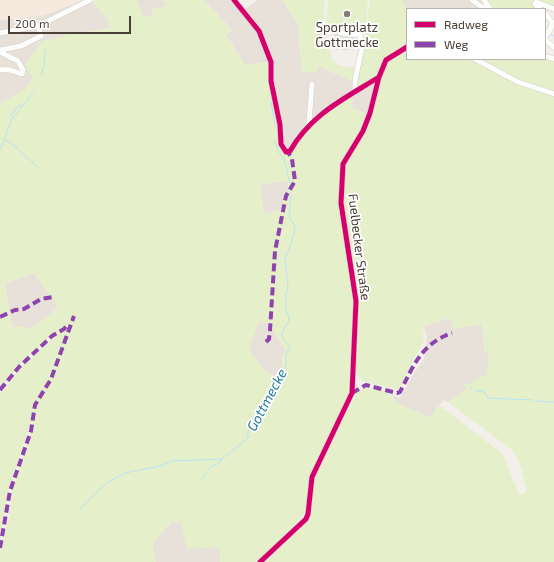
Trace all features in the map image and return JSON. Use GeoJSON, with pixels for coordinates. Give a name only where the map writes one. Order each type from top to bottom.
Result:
{"type":"FeatureCollection","features":[{"type":"Feature","properties":{"kind":"street"},"geometry":{"type":"LineString","coordinates":[[0,33],[38,26],[90,0]]}},
{"type":"Feature","properties":{"kind":"street"},"geometry":{"type":"LineString","coordinates":[[234,0],[259,31],[271,62],[271,81],[280,125],[280,144],[286,152],[290,151],[299,135],[309,123],[332,105],[379,77]]}},
{"type":"Feature","properties":{"kind":"street"},"geometry":{"type":"LineString","coordinates":[[472,0],[484,8]]}},
{"type":"Feature","properties":{"kind":"street"},"geometry":{"type":"LineString","coordinates":[[539,8],[535,4],[536,2],[554,9]]}},
{"type":"Feature","properties":{"kind":"street"},"geometry":{"type":"LineString","coordinates":[[546,14],[552,22],[551,28],[546,37]]}},
{"type":"Feature","properties":{"kind":"street"},"geometry":{"type":"LineString","coordinates":[[0,51],[21,46],[41,36],[38,26]]}},
{"type":"Feature","properties":{"kind":"street"},"geometry":{"type":"LineString","coordinates":[[340,33],[360,35],[362,48],[355,80],[355,92]]}},
{"type":"Feature","properties":{"kind":"street"},"geometry":{"type":"LineString","coordinates":[[546,40],[554,47]]}},
{"type":"Feature","properties":{"kind":"street","name":"Fuelbecker Straße"},"geometry":{"type":"LineString","coordinates":[[260,562],[306,519],[308,514],[312,477],[352,393],[356,301],[341,203],[341,175],[345,159],[366,125],[379,77],[386,60],[406,48]]}},
{"type":"Feature","properties":{"kind":"street"},"geometry":{"type":"LineString","coordinates":[[0,51],[18,61],[23,70],[22,74],[13,70],[0,70]]}},
{"type":"Feature","properties":{"kind":"street"},"geometry":{"type":"LineString","coordinates":[[477,60],[518,82],[554,94]]}},
{"type":"Feature","properties":{"kind":"street"},"geometry":{"type":"LineString","coordinates":[[309,123],[312,84]]}},
{"type":"Feature","properties":{"kind":"shaded area"},"geometry":{"type":"Polygon","coordinates":[[[0,0],[83,0],[45,15],[0,20],[0,0]]]}},
{"type":"Feature","properties":{"kind":"shaded area"},"geometry":{"type":"Polygon","coordinates":[[[83,0],[93,2],[107,18],[111,28],[76,33],[25,89],[0,104],[0,20],[45,15],[83,0]]]}},
{"type":"Feature","properties":{"kind":"shaded area"},"geometry":{"type":"Polygon","coordinates":[[[136,0],[164,0],[166,6],[152,10],[153,15],[143,18],[136,0]]]}},
{"type":"Feature","properties":{"kind":"shaded area"},"geometry":{"type":"Polygon","coordinates":[[[204,0],[231,0],[243,12],[257,32],[270,62],[245,65],[226,35],[232,30],[204,0]]]}},
{"type":"Feature","properties":{"kind":"shaded area"},"geometry":{"type":"Polygon","coordinates":[[[258,0],[283,0],[298,25],[302,71],[317,71],[316,65],[353,81],[354,90],[314,117],[296,136],[288,148],[284,146],[272,73],[252,18],[245,9],[258,0]]]}},
{"type":"Feature","properties":{"kind":"shaded area"},"geometry":{"type":"Polygon","coordinates":[[[402,0],[481,0],[486,8],[406,8],[402,0]]]}},
{"type":"Feature","properties":{"kind":"shaded area"},"geometry":{"type":"Polygon","coordinates":[[[334,32],[363,33],[361,37],[359,37],[357,46],[353,46],[352,49],[348,50],[334,49],[334,32]]]}},
{"type":"Feature","properties":{"kind":"shaded area"},"geometry":{"type":"Polygon","coordinates":[[[375,82],[368,114],[351,108],[354,95],[375,82]]]}},
{"type":"Feature","properties":{"kind":"shaded area"},"geometry":{"type":"Polygon","coordinates":[[[288,181],[289,191],[284,197],[282,209],[264,214],[260,184],[288,181]]]}},
{"type":"Feature","properties":{"kind":"shaded area"},"geometry":{"type":"Polygon","coordinates":[[[34,273],[58,307],[47,317],[28,330],[13,327],[9,312],[5,283],[34,273]]]}},
{"type":"Feature","properties":{"kind":"shaded area"},"geometry":{"type":"Polygon","coordinates":[[[452,317],[454,329],[482,324],[485,353],[489,353],[487,375],[448,402],[443,400],[431,418],[392,401],[395,400],[391,395],[400,398],[424,359],[427,336],[424,326],[452,317]]]}},
{"type":"Feature","properties":{"kind":"shaded area"},"geometry":{"type":"Polygon","coordinates":[[[259,322],[268,323],[271,325],[285,350],[282,358],[282,367],[277,379],[265,371],[248,350],[259,322]]]}},
{"type":"Feature","properties":{"kind":"shaded area"},"geometry":{"type":"Polygon","coordinates":[[[173,521],[181,523],[220,547],[220,562],[156,562],[152,543],[173,521]]]}},
{"type":"Feature","properties":{"kind":"green space"},"geometry":{"type":"Polygon","coordinates":[[[95,0],[136,0],[144,18],[153,15],[152,10],[165,6],[164,0],[204,0],[232,31],[226,35],[245,65],[270,62],[276,121],[285,153],[330,108],[354,95],[351,108],[368,114],[386,62],[406,49],[406,60],[546,60],[546,58],[554,61],[554,562],[265,562],[307,522],[311,512],[313,477],[357,392],[364,388],[388,392],[395,400],[393,401],[430,418],[439,405],[503,454],[520,495],[527,491],[519,461],[511,449],[448,402],[466,389],[464,385],[471,383],[476,384],[472,381],[486,375],[489,353],[485,353],[482,324],[454,329],[450,317],[424,326],[425,330],[422,330],[424,340],[399,390],[363,381],[358,375],[352,376],[346,402],[315,462],[310,475],[304,514],[259,562],[220,562],[220,547],[187,549],[181,523],[173,521],[152,543],[156,562],[0,562],[0,553],[9,518],[12,491],[34,424],[31,423],[8,491],[0,541],[0,393],[4,391],[20,368],[56,336],[50,336],[18,366],[0,389],[0,104],[25,89],[33,78],[25,65],[42,41],[76,33],[111,28],[107,18],[93,2],[95,0]],[[288,181],[260,184],[264,214],[281,209],[284,197],[289,191],[288,181]],[[34,273],[5,283],[9,312],[13,327],[23,326],[28,330],[47,317],[58,307],[34,273]],[[259,322],[249,350],[265,371],[277,379],[285,350],[270,325],[268,323],[259,322]]]}},
{"type":"Feature","properties":{"kind":"green space"},"geometry":{"type":"Polygon","coordinates":[[[283,0],[325,0],[323,30],[332,59],[338,65],[351,68],[354,66],[353,81],[316,65],[317,72],[302,72],[298,25],[283,0]]]}},
{"type":"Feature","properties":{"kind":"green space","name":"Sportplatz Gottmecke"},"geometry":{"type":"Polygon","coordinates":[[[328,0],[368,0],[365,31],[326,29],[328,0]]]}},
{"type":"Feature","properties":{"kind":"green space"},"geometry":{"type":"Polygon","coordinates":[[[370,0],[402,0],[406,8],[406,46],[390,54],[376,75],[359,87],[357,81],[365,46],[363,44],[370,0]]]}},
{"type":"Feature","properties":{"kind":"green space"},"geometry":{"type":"Polygon","coordinates":[[[486,0],[536,0],[532,2],[537,8],[491,8],[486,0]]]}},
{"type":"Feature","properties":{"kind":"green space"},"geometry":{"type":"Polygon","coordinates":[[[536,0],[554,0],[554,7],[536,0]]]}},
{"type":"Feature","properties":{"kind":"waterway"},"geometry":{"type":"LineString","coordinates":[[41,75],[44,66],[45,49]]}},
{"type":"Feature","properties":{"kind":"waterway"},"geometry":{"type":"LineString","coordinates":[[0,150],[12,119],[34,92]]}},
{"type":"Feature","properties":{"kind":"waterway","name":"Gottmecke"},"geometry":{"type":"LineString","coordinates":[[271,102],[275,126]]}},
{"type":"Feature","properties":{"kind":"waterway"},"geometry":{"type":"LineString","coordinates":[[11,116],[17,107],[22,105]]}},
{"type":"Feature","properties":{"kind":"waterway"},"geometry":{"type":"LineString","coordinates":[[5,140],[18,148]]}},
{"type":"Feature","properties":{"kind":"waterway","name":"Gottmecke"},"geometry":{"type":"LineString","coordinates":[[275,141],[278,151],[284,159],[290,184]]}},
{"type":"Feature","properties":{"kind":"waterway"},"geometry":{"type":"LineString","coordinates":[[20,151],[38,167]]}},
{"type":"Feature","properties":{"kind":"waterway","name":"Gottmecke"},"geometry":{"type":"LineString","coordinates":[[80,509],[106,483],[125,473],[160,466],[172,461],[222,459],[248,438],[248,432],[252,421],[271,395],[282,376],[286,364],[286,355],[290,347],[282,337],[282,332],[288,323],[289,318],[286,309],[286,293],[288,287],[285,258],[290,247],[295,227],[289,216],[291,196]]}},
{"type":"Feature","properties":{"kind":"waterway"},"geometry":{"type":"LineString","coordinates":[[469,386],[472,389]]}},
{"type":"Feature","properties":{"kind":"waterway"},"geometry":{"type":"LineString","coordinates":[[476,391],[484,391],[488,398],[532,400]]}},
{"type":"Feature","properties":{"kind":"waterway"},"geometry":{"type":"LineString","coordinates":[[536,401],[554,402]]}},
{"type":"Feature","properties":{"kind":"waterway","name":"Gottmecke"},"geometry":{"type":"LineString","coordinates":[[202,478],[213,465],[218,464],[222,459]]}},
{"type":"Feature","properties":{"kind":"marked path"},"geometry":{"type":"LineString","coordinates":[[266,342],[269,339],[270,330],[275,251],[286,196],[295,181],[292,159],[288,152]]}},
{"type":"Feature","properties":{"kind":"marked path"},"geometry":{"type":"LineString","coordinates":[[0,317],[15,310],[24,309],[41,299],[53,297]]}},
{"type":"Feature","properties":{"kind":"marked path"},"geometry":{"type":"LineString","coordinates":[[0,548],[10,491],[31,431],[35,405],[51,379],[74,316]]}},
{"type":"Feature","properties":{"kind":"marked path"},"geometry":{"type":"LineString","coordinates":[[0,390],[19,367],[52,336],[64,329],[68,324]]}},
{"type":"Feature","properties":{"kind":"marked path"},"geometry":{"type":"LineString","coordinates":[[352,393],[366,385],[397,393],[400,392],[414,364],[426,349],[441,338],[452,333]]}},
{"type":"Feature","properties":{"kind":"cycle path"},"geometry":{"type":"LineString","coordinates":[[234,0],[259,31],[271,62],[271,81],[280,125],[281,144],[286,152],[290,151],[298,138],[329,108],[379,77]]}},
{"type":"Feature","properties":{"kind":"cycle path"},"geometry":{"type":"LineString","coordinates":[[260,562],[306,519],[308,514],[312,477],[352,393],[356,301],[341,203],[343,164],[363,131],[370,113],[379,77],[386,60],[406,48]]}},
{"type":"Feature","properties":{"kind":"place","name":"Sportplatz Gottmecke"},"geometry":{"type":"Point","coordinates":[347,14]}}]}
